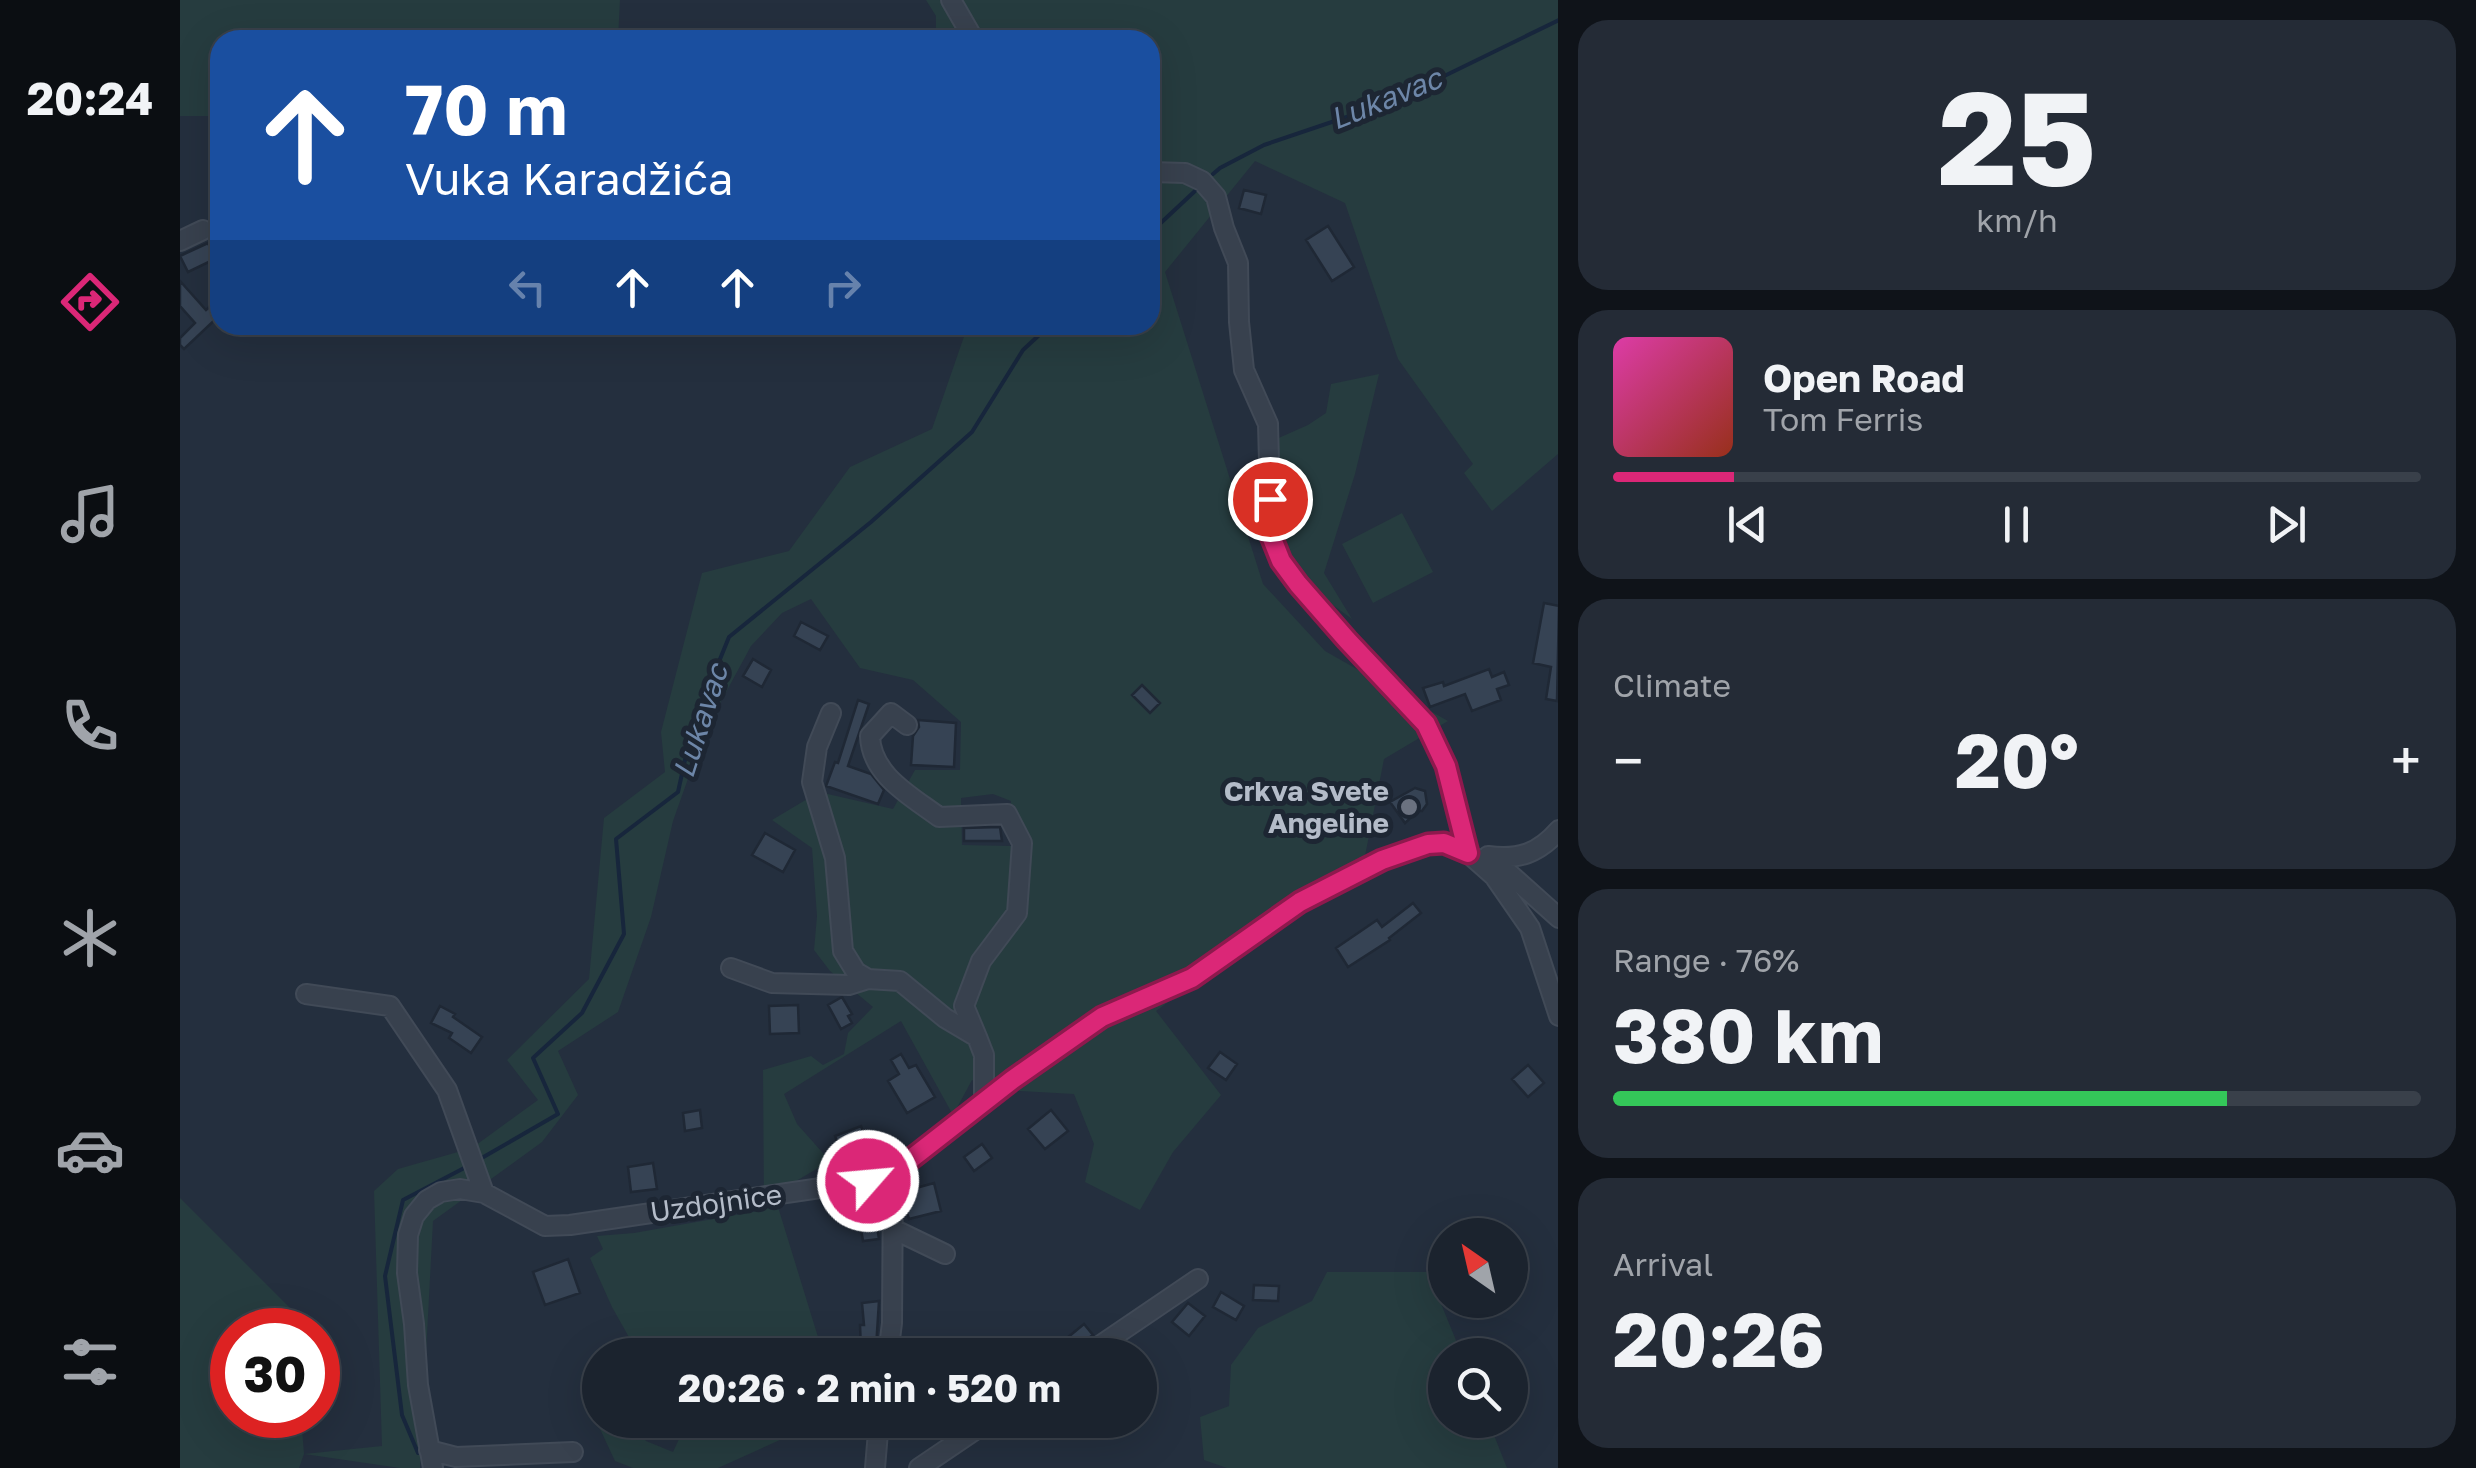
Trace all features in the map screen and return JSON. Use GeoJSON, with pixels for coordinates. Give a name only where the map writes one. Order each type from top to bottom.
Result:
{"type":"FeatureCollection","features":[{"type":"Feature","properties":{"kind":"street"},"geometry":{"type":"LineString","coordinates":[[951,0],[968,30]]}},
{"type":"Feature","properties":{"kind":"street"},"geometry":{"type":"LineString","coordinates":[[1160,172],[1185,173],[1202,181],[1216,197],[1238,263],[1244,370],[1268,424],[1271,536],[1281,561],[1426,724],[1446,766],[1468,853],[1494,876],[1530,928],[1558,1016]]}},
{"type":"Feature","properties":{"kind":"street"},"geometry":{"type":"LineString","coordinates":[[180,241],[203,230]]}},
{"type":"Feature","properties":{"kind":"street"},"geometry":{"type":"LineString","coordinates":[[831,712],[817,747],[812,782],[836,858],[843,951],[856,972],[868,979]]}},
{"type":"Feature","properties":{"kind":"street"},"geometry":{"type":"LineString","coordinates":[[907,725],[891,714],[870,736],[877,766],[939,818],[1007,814],[1022,844],[1017,913],[980,961],[964,1006],[984,1055],[984,1101]]}},
{"type":"Feature","properties":{"kind":"street","name":"Uzdojnice"},"geometry":{"type":"LineString","coordinates":[[484,1193],[545,1226],[570,1225],[868,1181],[893,1173],[984,1101],[1102,1017],[1192,978],[1300,902],[1382,860],[1428,844],[1444,843],[1468,853],[1504,858],[1532,853],[1558,830]]}},
{"type":"Feature","properties":{"kind":"street"},"geometry":{"type":"LineString","coordinates":[[1468,853],[1504,869],[1558,918]]}},
{"type":"Feature","properties":{"kind":"street"},"geometry":{"type":"LineString","coordinates":[[731,968],[772,983],[900,981],[945,1018],[977,1037]]}},
{"type":"Feature","properties":{"kind":"street"},"geometry":{"type":"LineString","coordinates":[[306,994],[390,1006],[447,1090],[484,1193],[441,1192],[427,1200],[414,1216],[408,1235],[407,1273],[418,1385],[431,1459],[574,1452]]}},
{"type":"Feature","properties":{"kind":"street"},"geometry":{"type":"LineString","coordinates":[[890,1338],[893,1173]]}},
{"type":"Feature","properties":{"kind":"street"},"geometry":{"type":"LineString","coordinates":[[893,1228],[945,1254]]}},
{"type":"Feature","properties":{"kind":"street"},"geometry":{"type":"LineString","coordinates":[[1111,1338],[1198,1279]]}},
{"type":"Feature","properties":{"kind":"street"},"geometry":{"type":"LineString","coordinates":[[875,1468],[878,1438]]}},
{"type":"Feature","properties":{"kind":"street"},"geometry":{"type":"LineString","coordinates":[[918,1468],[963,1438]]}},
{"type":"Feature","properties":{"kind":"green space"},"geometry":{"type":"Polygon","coordinates":[[[180,0],[620,0],[618,30],[210,30],[210,116],[180,116],[180,0]]]}},
{"type":"Feature","properties":{"kind":"green space"},"geometry":{"type":"Polygon","coordinates":[[[926,0],[1558,0],[1558,454],[1492,511],[1464,473],[1473,464],[1398,359],[1345,203],[1255,161],[1165,272],[1263,584],[1325,651],[1448,721],[1384,759],[1365,856],[1156,1011],[1221,1095],[1173,1152],[1140,1210],[1085,1182],[1094,1144],[1074,1094],[985,1089],[972,1080],[953,1115],[901,1021],[784,1094],[797,1124],[830,1161],[774,1194],[818,1337],[629,1338],[612,1307],[590,1258],[603,1249],[597,1236],[764,1210],[763,1070],[811,1056],[823,1065],[844,1054],[848,1033],[873,1007],[830,971],[814,950],[817,916],[812,848],[772,820],[819,792],[893,809],[915,770],[960,770],[961,722],[913,680],[860,668],[811,599],[782,613],[751,646],[705,731],[673,821],[651,917],[618,1012],[558,1051],[578,1095],[542,1142],[433,1221],[420,1468],[304,1454],[382,1446],[374,1191],[398,1169],[472,1148],[538,1100],[507,1060],[589,979],[604,818],[665,772],[661,732],[702,573],[789,551],[850,467],[932,429],[965,335],[1160,335],[1160,30],[936,30],[936,16],[926,0]],[[993,794],[961,798],[962,845],[1011,846],[1011,801],[993,794]]]}},
{"type":"Feature","properties":{"kind":"green space"},"geometry":{"type":"Polygon","coordinates":[[[1379,374],[1355,474],[1324,573],[1352,619],[1308,587],[1273,518],[1274,440],[1326,413],[1331,384],[1379,374]]]}},
{"type":"Feature","properties":{"kind":"green space"},"geometry":{"type":"Polygon","coordinates":[[[1402,513],[1433,572],[1373,603],[1342,544],[1402,513]]]}},
{"type":"Feature","properties":{"kind":"green space"},"geometry":{"type":"Polygon","coordinates":[[[180,1198],[290,1308],[210,1308],[210,1438],[303,1438],[304,1454],[299,1468],[180,1468],[180,1198]]]}},
{"type":"Feature","properties":{"kind":"green space"},"geometry":{"type":"Polygon","coordinates":[[[1327,1272],[1428,1272],[1428,1318],[1447,1318],[1455,1338],[1428,1338],[1428,1438],[1495,1438],[1507,1468],[1227,1468],[1204,1460],[1200,1417],[1229,1406],[1231,1365],[1258,1328],[1312,1301],[1327,1272]]]}},
{"type":"Feature","properties":{"kind":"green space"},"geometry":{"type":"Polygon","coordinates":[[[604,1438],[644,1438],[673,1452],[679,1438],[784,1438],[718,1468],[633,1468],[615,1461],[604,1438]]]}},
{"type":"Feature","properties":{"kind":"building"},"geometry":{"type":"Polygon","coordinates":[[[1244,190],[1266,195],[1261,214],[1239,208],[1244,190]]]}},
{"type":"Feature","properties":{"kind":"building"},"geometry":{"type":"Polygon","coordinates":[[[1328,226],[1354,267],[1332,281],[1306,240],[1328,226]]]}},
{"type":"Feature","properties":{"kind":"building"},"geometry":{"type":"Polygon","coordinates":[[[208,243],[210,248],[210,261],[188,272],[180,256],[208,243]]]}},
{"type":"Feature","properties":{"kind":"building"},"geometry":{"type":"Polygon","coordinates":[[[180,281],[206,310],[210,307],[210,324],[184,349],[180,338],[195,323],[180,306],[180,281]]]}},
{"type":"Feature","properties":{"kind":"building"},"geometry":{"type":"Polygon","coordinates":[[[1544,603],[1558,606],[1557,701],[1546,699],[1551,667],[1533,663],[1544,603]]]}},
{"type":"Feature","properties":{"kind":"building"},"geometry":{"type":"Polygon","coordinates":[[[801,622],[828,636],[820,650],[794,636],[801,622]]]}},
{"type":"Feature","properties":{"kind":"building"},"geometry":{"type":"Polygon","coordinates":[[[753,659],[771,670],[762,687],[743,676],[753,659]]]}},
{"type":"Feature","properties":{"kind":"building"},"geometry":{"type":"Polygon","coordinates":[[[1489,669],[1492,677],[1504,672],[1509,685],[1497,689],[1501,700],[1472,711],[1465,694],[1430,707],[1423,688],[1443,682],[1444,686],[1489,669]]]}},
{"type":"Feature","properties":{"kind":"building"},"geometry":{"type":"Polygon","coordinates":[[[1142,685],[1160,703],[1150,713],[1132,695],[1142,685]]]}},
{"type":"Feature","properties":{"kind":"building"},"geometry":{"type":"Polygon","coordinates":[[[858,700],[869,704],[848,766],[871,774],[884,790],[878,804],[826,786],[835,762],[838,763],[858,700]]]}},
{"type":"Feature","properties":{"kind":"building"},"geometry":{"type":"Polygon","coordinates":[[[918,720],[956,723],[954,767],[911,765],[918,720]]]}},
{"type":"Feature","properties":{"kind":"building","name":"Crkva Svete Angeline"},"geometry":{"type":"Polygon","coordinates":[[[1415,788],[1425,791],[1427,804],[1405,823],[1390,802],[1415,788]]]}},
{"type":"Feature","properties":{"kind":"building"},"geometry":{"type":"Polygon","coordinates":[[[1000,827],[1002,841],[964,841],[964,828],[1000,827]]]}},
{"type":"Feature","properties":{"kind":"building"},"geometry":{"type":"Polygon","coordinates":[[[765,833],[795,850],[783,872],[752,855],[765,833]]]}},
{"type":"Feature","properties":{"kind":"building"},"geometry":{"type":"Polygon","coordinates":[[[1413,903],[1421,913],[1390,940],[1348,967],[1336,948],[1377,920],[1382,927],[1413,903]]]}},
{"type":"Feature","properties":{"kind":"building"},"geometry":{"type":"Polygon","coordinates":[[[842,997],[852,1014],[848,1016],[852,1023],[841,1029],[828,1005],[842,997]]]}},
{"type":"Feature","properties":{"kind":"building"},"geometry":{"type":"Polygon","coordinates":[[[798,1005],[799,1033],[770,1034],[769,1006],[798,1005]]]}},
{"type":"Feature","properties":{"kind":"building"},"geometry":{"type":"Polygon","coordinates":[[[440,1006],[482,1037],[471,1053],[449,1038],[452,1033],[431,1023],[440,1006]]]}},
{"type":"Feature","properties":{"kind":"building"},"geometry":{"type":"Polygon","coordinates":[[[1220,1052],[1237,1064],[1226,1080],[1208,1068],[1220,1052]]]}},
{"type":"Feature","properties":{"kind":"building"},"geometry":{"type":"Polygon","coordinates":[[[901,1054],[909,1068],[916,1065],[935,1097],[907,1113],[888,1081],[899,1074],[891,1060],[901,1054]]]}},
{"type":"Feature","properties":{"kind":"building"},"geometry":{"type":"Polygon","coordinates":[[[1528,1065],[1544,1083],[1528,1097],[1512,1079],[1528,1065]]]}},
{"type":"Feature","properties":{"kind":"building"},"geometry":{"type":"Polygon","coordinates":[[[700,1110],[702,1128],[685,1131],[683,1113],[700,1110]]]}},
{"type":"Feature","properties":{"kind":"building"},"geometry":{"type":"Polygon","coordinates":[[[1051,1110],[1068,1131],[1045,1149],[1028,1129],[1051,1110]]]}},
{"type":"Feature","properties":{"kind":"building"},"geometry":{"type":"Polygon","coordinates":[[[861,1126],[873,1156],[846,1167],[835,1136],[861,1126]]]}},
{"type":"Feature","properties":{"kind":"building"},"geometry":{"type":"Polygon","coordinates":[[[982,1144],[992,1158],[974,1171],[964,1157],[982,1144]]]}},
{"type":"Feature","properties":{"kind":"building"},"geometry":{"type":"Polygon","coordinates":[[[653,1163],[657,1189],[631,1192],[628,1167],[653,1163]]]}},
{"type":"Feature","properties":{"kind":"building"},"geometry":{"type":"Polygon","coordinates":[[[934,1183],[941,1211],[909,1219],[905,1191],[934,1183]]]}},
{"type":"Feature","properties":{"kind":"building"},"geometry":{"type":"Polygon","coordinates":[[[875,1214],[879,1239],[863,1241],[859,1217],[875,1214]]]}},
{"type":"Feature","properties":{"kind":"building"},"geometry":{"type":"Polygon","coordinates":[[[568,1259],[580,1293],[545,1305],[533,1272],[568,1259]]]}},
{"type":"Feature","properties":{"kind":"building"},"geometry":{"type":"Polygon","coordinates":[[[1254,1285],[1279,1286],[1278,1301],[1253,1300],[1254,1285]]]}},
{"type":"Feature","properties":{"kind":"building"},"geometry":{"type":"Polygon","coordinates":[[[1221,1292],[1244,1306],[1236,1320],[1213,1307],[1221,1292]]]}},
{"type":"Feature","properties":{"kind":"building"},"geometry":{"type":"Polygon","coordinates":[[[879,1301],[877,1338],[861,1338],[862,1303],[879,1301]]]}},
{"type":"Feature","properties":{"kind":"building"},"geometry":{"type":"Polygon","coordinates":[[[1188,1303],[1205,1316],[1189,1336],[1172,1322],[1188,1303]]]}},
{"type":"Feature","properties":{"kind":"building"},"geometry":{"type":"Polygon","coordinates":[[[1084,1324],[1093,1335],[1088,1338],[1067,1338],[1084,1324]]]}},
{"type":"Feature","properties":{"kind":"waterway","name":"Lukavac"},"geometry":{"type":"LineString","coordinates":[[1213,174],[1264,145],[1391,102],[1558,20]]}},
{"type":"Feature","properties":{"kind":"waterway","name":"Lukavac"},"geometry":{"type":"LineString","coordinates":[[1160,224],[1195,191]]}},
{"type":"Feature","properties":{"kind":"waterway","name":"Lukavac"},"geometry":{"type":"LineString","coordinates":[[480,1159],[558,1114],[533,1058],[582,1013],[624,934],[616,839],[678,792],[692,728],[729,637],[871,522],[972,432],[1023,350],[1039,335]]}},
{"type":"Feature","properties":{"kind":"waterway","name":"Lukavac"},"geometry":{"type":"LineString","coordinates":[[418,1453],[402,1415],[385,1276],[403,1200],[468,1166]]}},
{"type":"Feature","properties":{"kind":"waterway","name":"Lukavac"},"geometry":{"type":"LineString","coordinates":[[448,1464],[458,1468]]}},
{"type":"Feature","properties":{"kind":"place","name":"Crkva Svete Angeline"},"geometry":{"type":"Point","coordinates":[1409,807]}},
{"type":"Feature","properties":{"kind":"route"},"geometry":{"type":"LineString","coordinates":[[868,1181],[893,1173],[1012,1080],[1102,1017],[1192,978],[1300,902],[1382,860],[1428,844],[1444,843],[1468,853],[1446,766],[1426,724],[1347,640],[1281,561],[1271,536],[1270,499]]}}]}
